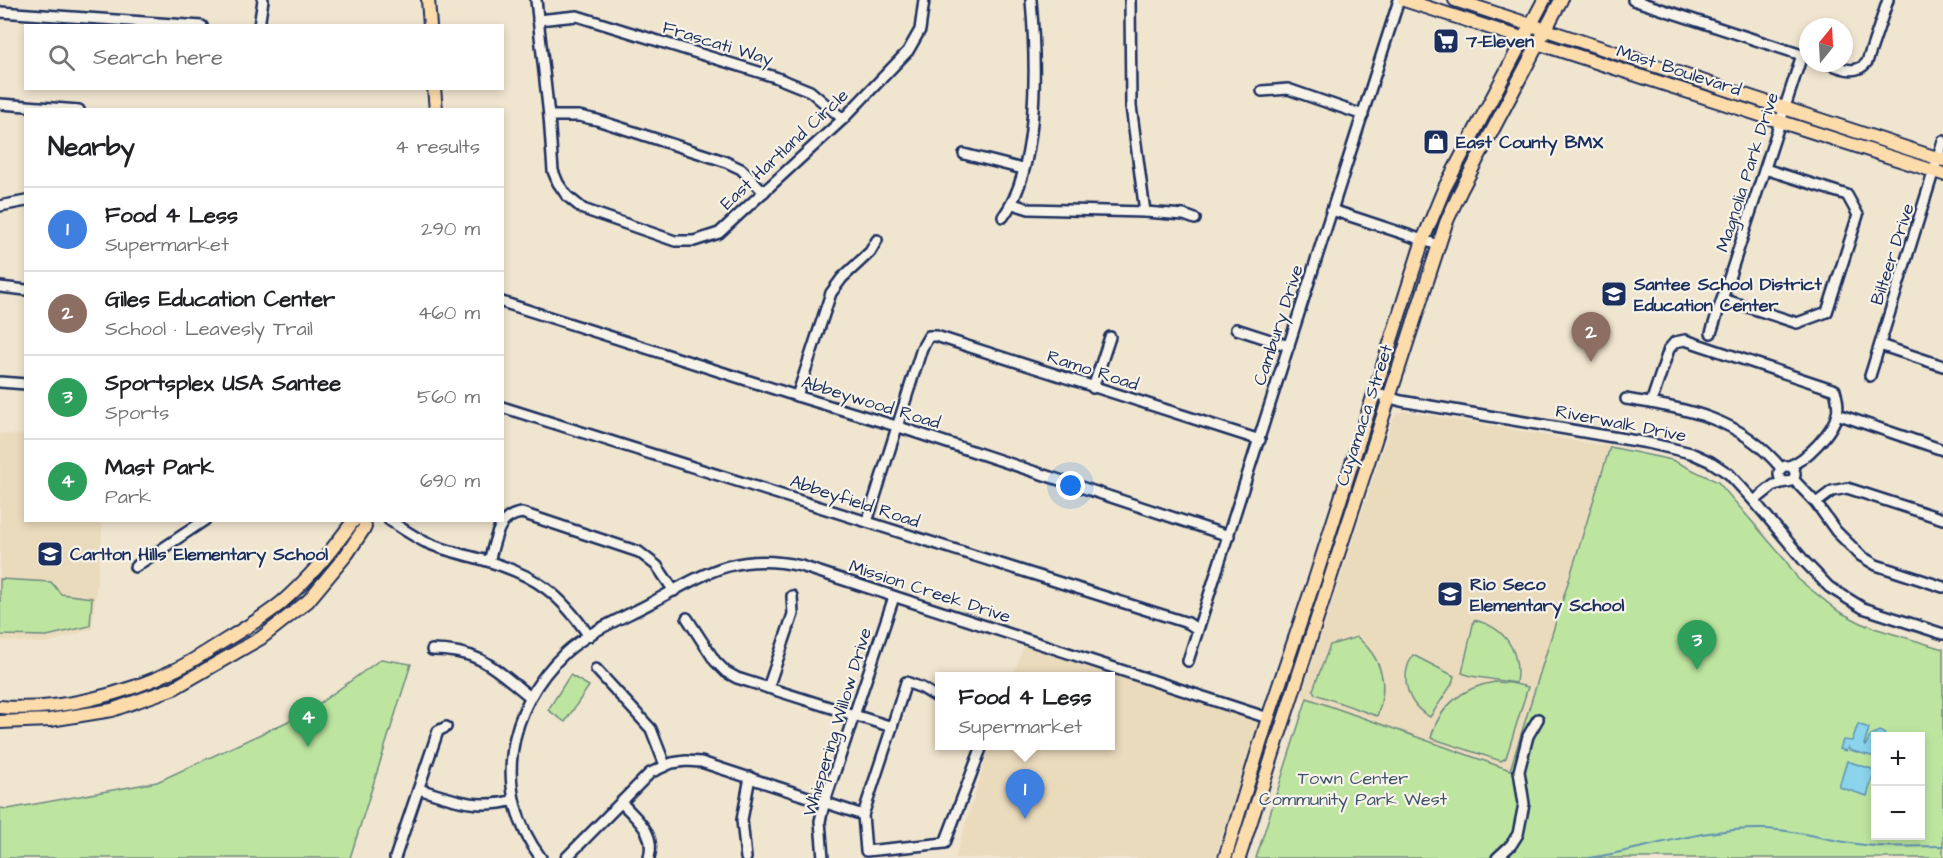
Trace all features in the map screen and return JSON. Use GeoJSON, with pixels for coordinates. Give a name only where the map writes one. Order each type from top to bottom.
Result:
{"type":"FeatureCollection","features":[{"type":"Feature","properties":{"kind":"main road"},"geometry":{"type":"LineString","coordinates":[[428,0],[430,24]]}},
{"type":"Feature","properties":{"kind":"main road","name":"Mast Boulevard"},"geometry":{"type":"LineString","coordinates":[[1404,0],[1938,173]]}},
{"type":"Feature","properties":{"kind":"main road","name":"Mast Boulevard"},"geometry":{"type":"LineString","coordinates":[[1455,0],[1940,159]]}},
{"type":"Feature","properties":{"kind":"main road","name":"Cuyamaca Street"},"geometry":{"type":"LineString","coordinates":[[1225,858],[1423,240],[1444,189],[1544,0]]}},
{"type":"Feature","properties":{"kind":"main road","name":"Cuyamaca Street"},"geometry":{"type":"LineString","coordinates":[[1239,858],[1438,245],[1461,190],[1561,0]]}},
{"type":"Feature","properties":{"kind":"main road"},"geometry":{"type":"LineString","coordinates":[[434,90],[436,108]]}},
{"type":"Feature","properties":{"kind":"main road"},"geometry":{"type":"LineString","coordinates":[[0,707],[21,709],[71,704],[138,685],[177,669],[280,604],[320,566],[353,522]]}},
{"type":"Feature","properties":{"kind":"main road"},"geometry":{"type":"LineString","coordinates":[[0,722],[50,720],[112,710],[183,684],[261,638],[308,601],[347,554],[365,527],[364,522]]}},
{"type":"Feature","properties":{"kind":"main road"},"geometry":{"type":"LineString","coordinates":[[1302,617],[1317,623]]}},
{"type":"Feature","properties":{"kind":"street"},"geometry":{"type":"LineString","coordinates":[[260,22],[263,0]]}},
{"type":"Feature","properties":{"kind":"street","name":"East Hartland Circle"},"geometry":{"type":"LineString","coordinates":[[536,0],[553,171],[562,189],[584,209],[675,241],[694,241],[719,232],[843,119],[908,51],[920,30],[924,0]]}},
{"type":"Feature","properties":{"kind":"street"},"geometry":{"type":"LineString","coordinates":[[1003,217],[1013,204],[1023,169],[1033,117],[1031,0]]}},
{"type":"Feature","properties":{"kind":"street"},"geometry":{"type":"LineString","coordinates":[[1130,0],[1131,106],[1145,212]]}},
{"type":"Feature","properties":{"kind":"street","name":"Cambury Drive"},"geometry":{"type":"LineString","coordinates":[[1188,661],[1399,0]]}},
{"type":"Feature","properties":{"kind":"street"},"geometry":{"type":"LineString","coordinates":[[1633,0],[1799,54]]}},
{"type":"Feature","properties":{"kind":"street"},"geometry":{"type":"LineString","coordinates":[[1853,71],[1861,69],[1866,62],[1888,0]]}},
{"type":"Feature","properties":{"kind":"street"},"geometry":{"type":"LineString","coordinates":[[0,12],[173,24]]}},
{"type":"Feature","properties":{"kind":"street","name":"Frascati Way"},"geometry":{"type":"LineString","coordinates":[[538,20],[577,16],[775,77],[810,91],[843,119]]}},
{"type":"Feature","properties":{"kind":"street","name":"Magnolia Park Drive"},"geometry":{"type":"LineString","coordinates":[[1711,333],[1780,122],[1799,72]]}},
{"type":"Feature","properties":{"kind":"street"},"geometry":{"type":"LineString","coordinates":[[1262,92],[1288,89],[1364,115]]}},
{"type":"Feature","properties":{"kind":"street"},"geometry":{"type":"LineString","coordinates":[[0,104],[53,108]]}},
{"type":"Feature","properties":{"kind":"street"},"geometry":{"type":"LineString","coordinates":[[549,116],[579,116],[597,120],[724,161],[741,169],[764,192]]}},
{"type":"Feature","properties":{"kind":"street","name":"Bilteer Drive"},"geometry":{"type":"LineString","coordinates":[[1870,376],[1938,173],[1943,141]]}},
{"type":"Feature","properties":{"kind":"street"},"geometry":{"type":"LineString","coordinates":[[964,154],[1023,169]]}},
{"type":"Feature","properties":{"kind":"street"},"geometry":{"type":"LineString","coordinates":[[1723,299],[1797,323],[1827,312],[1858,215],[1847,195],[1765,169]]}},
{"type":"Feature","properties":{"kind":"street"},"geometry":{"type":"LineString","coordinates":[[0,206],[24,201]]}},
{"type":"Feature","properties":{"kind":"street"},"geometry":{"type":"LineString","coordinates":[[1013,204],[1029,209],[1145,212],[1184,215],[1195,219]]}},
{"type":"Feature","properties":{"kind":"street"},"geometry":{"type":"LineString","coordinates":[[1332,210],[1438,245]]}},
{"type":"Feature","properties":{"kind":"street"},"geometry":{"type":"LineString","coordinates":[[796,396],[831,293],[842,278],[870,252],[877,240]]}},
{"type":"Feature","properties":{"kind":"street"},"geometry":{"type":"LineString","coordinates":[[0,287],[24,290]]}},
{"type":"Feature","properties":{"kind":"street","name":"Abbeywood Road"},"geometry":{"type":"LineString","coordinates":[[504,303],[896,426],[1228,536]]}},
{"type":"Feature","properties":{"kind":"street"},"geometry":{"type":"LineString","coordinates":[[1236,329],[1289,346]]}},
{"type":"Feature","properties":{"kind":"street","name":"Ramo Road"},"geometry":{"type":"LineString","coordinates":[[896,426],[922,348],[929,336],[936,336],[1260,440]]}},
{"type":"Feature","properties":{"kind":"street"},"geometry":{"type":"LineString","coordinates":[[1093,388],[1110,337]]}},
{"type":"Feature","properties":{"kind":"street"},"geometry":{"type":"LineString","coordinates":[[1652,403],[1669,350],[1675,342],[1685,340],[1835,390],[1837,414],[1827,434],[1789,472],[1754,501]]}},
{"type":"Feature","properties":{"kind":"street"},"geometry":{"type":"LineString","coordinates":[[1880,345],[1943,366]]}},
{"type":"Feature","properties":{"kind":"street"},"geometry":{"type":"LineString","coordinates":[[0,382],[24,384]]}},
{"type":"Feature","properties":{"kind":"street","name":"Riverwalk Drive"},"geometry":{"type":"LineString","coordinates":[[1374,393],[1648,443],[1691,453],[1729,474],[1829,587],[1863,608],[1943,634]]}},
{"type":"Feature","properties":{"kind":"street"},"geometry":{"type":"LineString","coordinates":[[1626,399],[1707,416],[1734,428],[1770,454],[1789,472],[1816,503],[1836,531],[1861,556],[1876,565],[1943,587]]}},
{"type":"Feature","properties":{"kind":"street","name":"Abbeyfield Road"},"geometry":{"type":"LineString","coordinates":[[504,408],[1188,623],[1197,629]]}},
{"type":"Feature","properties":{"kind":"street"},"geometry":{"type":"LineString","coordinates":[[1837,414],[1943,450]]}},
{"type":"Feature","properties":{"kind":"street"},"geometry":{"type":"LineString","coordinates":[[867,522],[896,426]]}},
{"type":"Feature","properties":{"kind":"street"},"geometry":{"type":"LineString","coordinates":[[1816,503],[1832,492],[1847,488],[1943,519]]}},
{"type":"Feature","properties":{"kind":"street"},"geometry":{"type":"LineString","coordinates":[[504,519],[512,514],[522,513],[639,552],[657,566],[674,591]]}},
{"type":"Feature","properties":{"kind":"street"},"geometry":{"type":"LineString","coordinates":[[183,522],[189,531]]}},
{"type":"Feature","properties":{"kind":"street"},"geometry":{"type":"LineString","coordinates":[[135,567],[202,522]]}},
{"type":"Feature","properties":{"kind":"street"},"geometry":{"type":"LineString","coordinates":[[392,522],[425,542],[521,573],[548,589],[572,611],[589,636]]}},
{"type":"Feature","properties":{"kind":"street"},"geometry":{"type":"LineString","coordinates":[[489,561],[502,522]]}},
{"type":"Feature","properties":{"kind":"street","name":"Mission Creek Drive"},"geometry":{"type":"LineString","coordinates":[[541,858],[526,833],[514,800],[512,775],[513,750],[520,716],[529,696],[544,674],[567,652],[589,636],[711,571],[736,564],[763,561],[801,566],[1268,718]]}},
{"type":"Feature","properties":{"kind":"street"},"geometry":{"type":"LineString","coordinates":[[768,688],[793,614],[792,596]]}},
{"type":"Feature","properties":{"kind":"street","name":"Whispering Willow Drive"},"geometry":{"type":"LineString","coordinates":[[823,858],[820,821],[825,801],[894,597]]}},
{"type":"Feature","properties":{"kind":"street"},"geometry":{"type":"LineString","coordinates":[[687,618],[715,661],[726,672],[737,678],[892,727]]}},
{"type":"Feature","properties":{"kind":"street"},"geometry":{"type":"LineString","coordinates":[[432,650],[454,650],[480,659],[529,696]]}},
{"type":"Feature","properties":{"kind":"street"},"geometry":{"type":"LineString","coordinates":[[596,669],[651,729],[665,765]]}},
{"type":"Feature","properties":{"kind":"street"},"geometry":{"type":"LineString","coordinates":[[935,696],[906,682],[863,815],[866,851],[945,843],[980,750]]}},
{"type":"Feature","properties":{"kind":"street"},"geometry":{"type":"LineString","coordinates":[[1497,858],[1511,845],[1518,834],[1524,804],[1519,771],[1528,736],[1538,719]]}},
{"type":"Feature","properties":{"kind":"street"},"geometry":{"type":"LineString","coordinates":[[395,858],[438,731],[446,727]]}},
{"type":"Feature","properties":{"kind":"street"},"geometry":{"type":"LineString","coordinates":[[566,858],[650,773],[665,765],[693,761],[750,777],[863,815]]}},
{"type":"Feature","properties":{"kind":"street"},"geometry":{"type":"LineString","coordinates":[[746,858],[742,820],[750,777]]}},
{"type":"Feature","properties":{"kind":"street"},"geometry":{"type":"LineString","coordinates":[[419,789],[464,804],[514,800]]}},
{"type":"Feature","properties":{"kind":"street"},"geometry":{"type":"LineString","coordinates":[[621,802],[649,833],[652,846],[649,858]]}},
{"type":"Feature","properties":{"kind":"shaded area","name":"Rio Seco Elementary School"},"geometry":{"type":"Polygon","coordinates":[[[1405,411],[1610,447],[1510,770],[1301,696],[1392,421],[1398,413],[1405,411]]]}},
{"type":"Feature","properties":{"kind":"shaded area","name":"Carlton Hills Elementary School"},"geometry":{"type":"Polygon","coordinates":[[[0,434],[24,435],[24,522],[102,522],[92,629],[47,643],[0,641],[0,434]]]}},
{"type":"Feature","properties":{"kind":"shaded area"},"geometry":{"type":"Polygon","coordinates":[[[1024,645],[1106,672],[1014,672],[1024,645]]]}},
{"type":"Feature","properties":{"kind":"shaded area"},"geometry":{"type":"Polygon","coordinates":[[[1115,675],[1260,719],[1215,858],[955,858],[989,750],[1115,750],[1115,675]]]}},
{"type":"Feature","properties":{"kind":"green space","name":"Town Center Community Park West"},"geometry":{"type":"Polygon","coordinates":[[[1610,447],[1672,460],[1718,482],[1786,561],[1798,579],[1838,611],[1867,626],[1868,624],[1874,628],[1943,649],[1943,858],[1256,858],[1307,698],[1510,770],[1610,447]]]}},
{"type":"Feature","properties":{"kind":"green space"},"geometry":{"type":"Polygon","coordinates":[[[0,579],[51,582],[61,594],[92,598],[90,626],[47,636],[0,635],[0,579]]]}},
{"type":"Feature","properties":{"kind":"green space"},"geometry":{"type":"Polygon","coordinates":[[[1474,620],[1494,628],[1508,642],[1516,661],[1516,683],[1462,673],[1474,620]]]}},
{"type":"Feature","properties":{"kind":"green space"},"geometry":{"type":"Polygon","coordinates":[[[1357,637],[1372,654],[1381,673],[1383,683],[1381,705],[1377,716],[1315,694],[1313,690],[1330,645],[1357,637]]]}},
{"type":"Feature","properties":{"kind":"green space"},"geometry":{"type":"Polygon","coordinates":[[[1413,655],[1454,676],[1452,684],[1430,717],[1416,705],[1408,690],[1407,672],[1413,655]]]}},
{"type":"Feature","properties":{"kind":"green space"},"geometry":{"type":"Polygon","coordinates":[[[381,659],[411,664],[350,858],[0,858],[0,808],[8,809],[157,782],[306,713],[381,659]]]}},
{"type":"Feature","properties":{"kind":"green space"},"geometry":{"type":"Polygon","coordinates":[[[570,675],[589,686],[565,722],[548,710],[570,675]]]}},
{"type":"Feature","properties":{"kind":"green space"},"geometry":{"type":"Polygon","coordinates":[[[1495,682],[1528,687],[1506,758],[1501,761],[1431,738],[1440,716],[1454,700],[1473,688],[1495,682]]]}},
{"type":"Feature","properties":{"kind":"water"},"geometry":{"type":"Polygon","coordinates":[[[1858,724],[1869,728],[1864,745],[1871,735],[1871,756],[1849,750],[1848,747],[1846,751],[1840,749],[1843,740],[1852,741],[1858,724]]]}},
{"type":"Feature","properties":{"kind":"water"},"geometry":{"type":"Polygon","coordinates":[[[1847,761],[1871,769],[1871,783],[1867,796],[1839,787],[1847,761]]]}},
{"type":"Feature","properties":{"kind":"waterway"},"geometry":{"type":"LineString","coordinates":[[1589,858],[1698,835],[1742,829],[1778,830],[1874,846],[1943,846]]}},
{"type":"Feature","properties":{"kind":"place","name":"7-Eleven"},"geometry":{"type":"Point","coordinates":[1446,41]}},
{"type":"Feature","properties":{"kind":"place","name":"East County BMX"},"geometry":{"type":"Point","coordinates":[1436,142]}},
{"type":"Feature","properties":{"kind":"place","name":"Santee School District Education Center"},"geometry":{"type":"Point","coordinates":[1614,294]}},
{"type":"Feature","properties":{"kind":"place","name":"Giles Education Center"},"geometry":{"type":"Point","coordinates":[1591,362]}},
{"type":"Feature","properties":{"kind":"place","name":"Carlton Hills Elementary School"},"geometry":{"type":"Point","coordinates":[50,554]}},
{"type":"Feature","properties":{"kind":"place","name":"Rio Seco Elementary School"},"geometry":{"type":"Point","coordinates":[1450,594]}},
{"type":"Feature","properties":{"kind":"place","name":"Sportsplex USA Santee"},"geometry":{"type":"Point","coordinates":[1697,670]}},
{"type":"Feature","properties":{"kind":"place","name":"Mast Park"},"geometry":{"type":"Point","coordinates":[308,747]}},
{"type":"Feature","properties":{"kind":"place","name":"Food 4 Less"},"geometry":{"type":"Point","coordinates":[1025,819]}}]}
